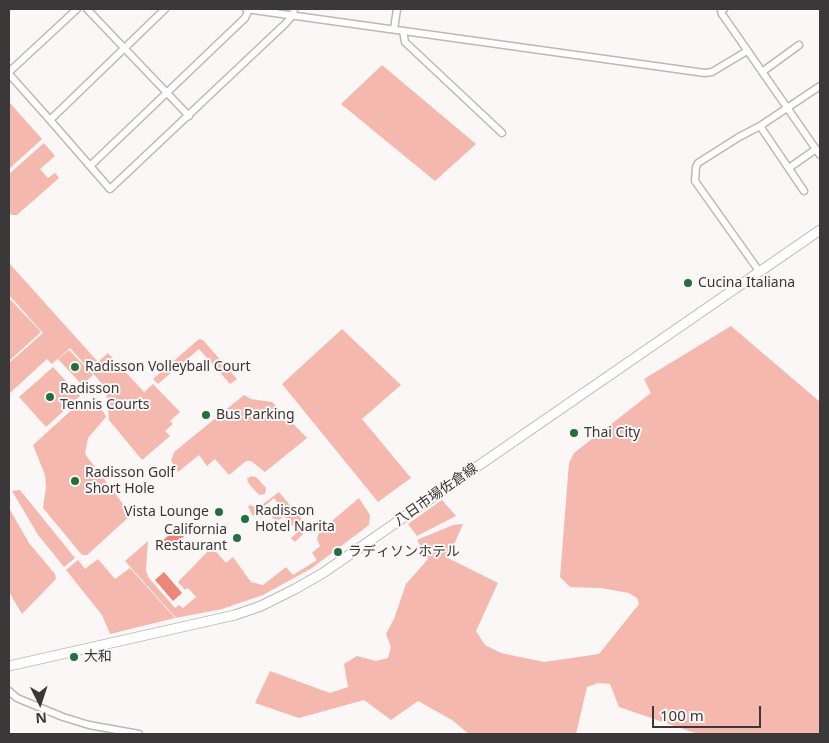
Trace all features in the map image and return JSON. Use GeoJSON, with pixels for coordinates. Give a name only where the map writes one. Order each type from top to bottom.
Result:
{"type":"FeatureCollection","features":[{"type":"Feature","properties":{"kind":"main road","name":"八日市場佐倉線"},"geometry":{"type":"LineString","coordinates":[[9,666],[235,615],[261,606],[295,589],[323,573],[820,230]]}},
{"type":"Feature","properties":{"kind":"street"},"geometry":{"type":"LineString","coordinates":[[77,9],[9,73],[110,189],[189,116],[293,12]]}},
{"type":"Feature","properties":{"kind":"street"},"geometry":{"type":"LineString","coordinates":[[87,9],[189,116]]}},
{"type":"Feature","properties":{"kind":"street"},"geometry":{"type":"LineString","coordinates":[[50,120],[165,9]]}},
{"type":"Feature","properties":{"kind":"street"},"geometry":{"type":"LineString","coordinates":[[90,166],[244,18],[247,9],[293,12],[394,30],[705,73],[712,72],[747,51]]}},
{"type":"Feature","properties":{"kind":"street"},"geometry":{"type":"LineString","coordinates":[[394,30],[397,9]]}},
{"type":"Feature","properties":{"kind":"street"},"geometry":{"type":"LineString","coordinates":[[724,9],[721,11],[722,14],[818,152],[789,168]]}},
{"type":"Feature","properties":{"kind":"street"},"geometry":{"type":"LineString","coordinates":[[403,31],[405,42],[502,133]]}},
{"type":"Feature","properties":{"kind":"street"},"geometry":{"type":"LineString","coordinates":[[762,72],[799,45]]}},
{"type":"Feature","properties":{"kind":"street"},"geometry":{"type":"LineString","coordinates":[[759,271],[695,181],[698,163],[739,136],[760,126],[820,86]]}},
{"type":"Feature","properties":{"kind":"street"},"geometry":{"type":"LineString","coordinates":[[760,126],[804,191]]}},
{"type":"Feature","properties":{"kind":"street"},"geometry":{"type":"LineString","coordinates":[[9,691],[17,698],[63,717],[89,725],[139,734]]}},
{"type":"Feature","properties":{"kind":"shaded area"},"geometry":{"type":"Polygon","coordinates":[[[382,65],[476,144],[435,181],[341,104],[382,65]]]}},
{"type":"Feature","properties":{"kind":"shaded area"},"geometry":{"type":"Polygon","coordinates":[[[9,102],[42,139],[9,169],[9,102]]]}},
{"type":"Feature","properties":{"kind":"shaded area"},"geometry":{"type":"Polygon","coordinates":[[[44,143],[55,156],[40,169],[48,178],[55,173],[59,178],[17,215],[12,215],[9,212],[9,174],[44,143]]]}},
{"type":"Feature","properties":{"kind":"shaded area"},"geometry":{"type":"Polygon","coordinates":[[[9,263],[98,362],[108,353],[144,392],[153,384],[180,412],[170,421],[173,424],[165,431],[170,436],[142,460],[109,420],[106,388],[70,348],[52,364],[47,359],[10,393],[9,363],[43,333],[9,295],[9,263]]]}},
{"type":"Feature","properties":{"kind":"shaded area"},"geometry":{"type":"Polygon","coordinates":[[[9,298],[41,332],[9,361],[9,298]]]}},
{"type":"Feature","properties":{"kind":"shaded area"},"geometry":{"type":"Polygon","coordinates":[[[731,326],[820,402],[820,734],[698,734],[619,707],[610,684],[598,683],[587,687],[576,734],[469,734],[452,720],[418,701],[391,720],[364,700],[299,718],[255,703],[270,671],[330,693],[348,687],[344,664],[357,656],[376,661],[388,658],[391,647],[386,634],[394,619],[406,584],[428,559],[417,540],[453,525],[463,524],[448,558],[498,583],[476,631],[485,645],[501,653],[544,662],[599,654],[639,604],[637,598],[629,593],[601,588],[570,587],[560,577],[569,463],[574,453],[651,393],[644,379],[731,326]]]}},
{"type":"Feature","properties":{"kind":"shaded area"},"geometry":{"type":"Polygon","coordinates":[[[342,329],[401,385],[362,419],[411,478],[378,502],[282,384],[342,329]]]}},
{"type":"Feature","properties":{"kind":"shaded area"},"geometry":{"type":"Polygon","coordinates":[[[199,339],[203,340],[237,379],[230,384],[199,349],[158,384],[153,379],[199,339]]]}},
{"type":"Feature","properties":{"kind":"shaded area","name":"Radisson Volleyball Court"},"geometry":{"type":"Polygon","coordinates":[[[69,350],[93,375],[82,385],[58,359],[69,350]]]}},
{"type":"Feature","properties":{"kind":"shaded area","name":"Radisson Tennis Courts"},"geometry":{"type":"Polygon","coordinates":[[[53,367],[80,396],[46,427],[19,397],[53,367]]]}},
{"type":"Feature","properties":{"kind":"shaded area"},"geometry":{"type":"Polygon","coordinates":[[[244,395],[251,399],[272,402],[307,438],[265,472],[251,461],[246,461],[229,475],[215,459],[207,466],[199,455],[178,472],[171,461],[174,452],[244,395]]]}},
{"type":"Feature","properties":{"kind":"shaded area","name":"Radisson Golf Short Hole"},"geometry":{"type":"Polygon","coordinates":[[[85,404],[103,411],[106,417],[88,438],[85,454],[130,513],[130,516],[87,555],[82,555],[43,508],[46,487],[45,475],[33,445],[76,406],[85,404]]]}},
{"type":"Feature","properties":{"kind":"shaded area"},"geometry":{"type":"Polygon","coordinates":[[[251,476],[256,477],[266,488],[265,494],[259,495],[249,484],[247,479],[251,476]]]}},
{"type":"Feature","properties":{"kind":"shaded area"},"geometry":{"type":"Polygon","coordinates":[[[20,490],[75,558],[64,567],[38,535],[12,491],[20,490]]]}},
{"type":"Feature","properties":{"kind":"shaded area"},"geometry":{"type":"Polygon","coordinates":[[[279,492],[305,523],[303,534],[295,542],[291,538],[298,532],[284,516],[276,522],[269,513],[279,505],[274,498],[253,516],[248,507],[251,504],[251,506],[259,507],[279,492]]]}},
{"type":"Feature","properties":{"kind":"shaded area"},"geometry":{"type":"Polygon","coordinates":[[[359,498],[370,515],[369,525],[312,568],[263,595],[222,609],[176,618],[125,561],[148,541],[146,571],[149,578],[175,608],[179,605],[183,608],[196,597],[188,588],[185,590],[178,582],[212,547],[226,563],[233,557],[251,582],[263,585],[286,567],[293,575],[317,560],[312,553],[320,546],[317,539],[319,532],[359,498]]]}},
{"type":"Feature","properties":{"kind":"shaded area"},"geometry":{"type":"Polygon","coordinates":[[[442,500],[456,516],[417,536],[408,524],[442,500]]]}},
{"type":"Feature","properties":{"kind":"shaded area"},"geometry":{"type":"Polygon","coordinates":[[[9,508],[29,543],[55,574],[56,579],[22,614],[9,592],[9,508]]]}},
{"type":"Feature","properties":{"kind":"shaded area"},"geometry":{"type":"Polygon","coordinates":[[[182,524],[189,532],[169,549],[162,541],[182,524]]]}},
{"type":"Feature","properties":{"kind":"shaded area"},"geometry":{"type":"Polygon","coordinates":[[[98,559],[115,579],[130,568],[175,618],[110,634],[102,615],[66,570],[78,560],[85,569],[98,559]]]}},
{"type":"Feature","properties":{"kind":"shaded area"},"geometry":{"type":"Polygon","coordinates":[[[164,572],[182,593],[173,601],[155,580],[164,572]]]}},
{"type":"Feature","properties":{"kind":"place","name":"Cucina Italiana"},"geometry":{"type":"Point","coordinates":[688,283]}},
{"type":"Feature","properties":{"kind":"place","name":"Radisson Volleyball Court"},"geometry":{"type":"Point","coordinates":[75,367]}},
{"type":"Feature","properties":{"kind":"place","name":"Radisson Tennis Courts"},"geometry":{"type":"Point","coordinates":[50,397]}},
{"type":"Feature","properties":{"kind":"place","name":"Bus Parking"},"geometry":{"type":"Point","coordinates":[206,415]}},
{"type":"Feature","properties":{"kind":"place","name":"Thai City"},"geometry":{"type":"Point","coordinates":[574,433]}},
{"type":"Feature","properties":{"kind":"place","name":"Radisson Golf Short Hole"},"geometry":{"type":"Point","coordinates":[75,481]}},
{"type":"Feature","properties":{"kind":"place","name":"Vista Lounge"},"geometry":{"type":"Point","coordinates":[219,512]}},
{"type":"Feature","properties":{"kind":"place","name":"Radisson Hotel Narita"},"geometry":{"type":"Point","coordinates":[245,519]}},
{"type":"Feature","properties":{"kind":"place","name":"California Restaurant"},"geometry":{"type":"Point","coordinates":[237,538]}},
{"type":"Feature","properties":{"kind":"place","name":"ラディソンホテル"},"geometry":{"type":"Point","coordinates":[338,552]}},
{"type":"Feature","properties":{"kind":"place","name":"大和"},"geometry":{"type":"Point","coordinates":[74,657]}}]}
